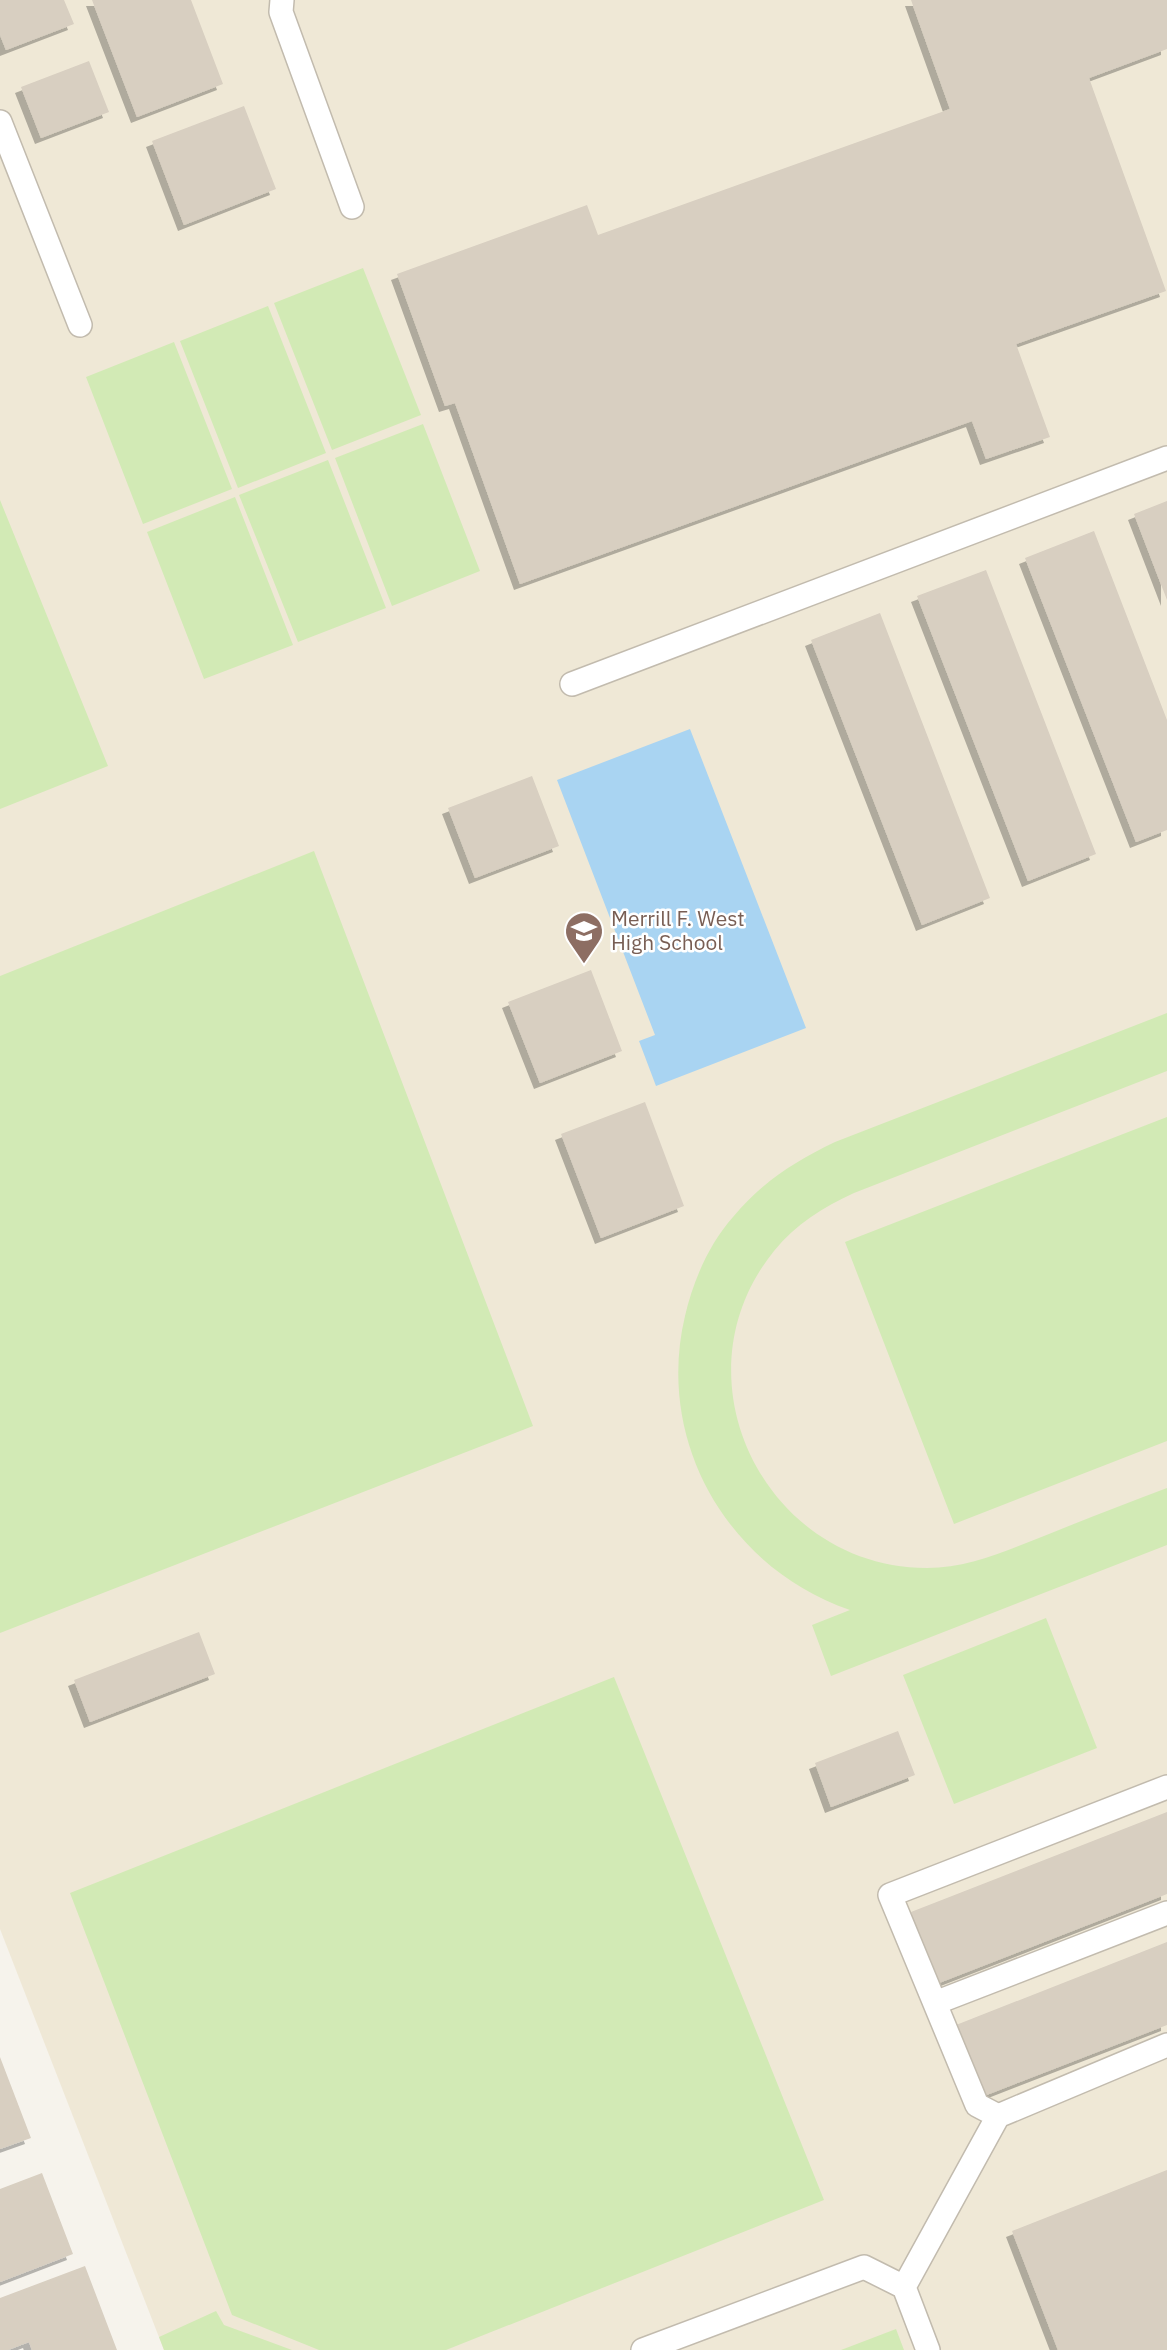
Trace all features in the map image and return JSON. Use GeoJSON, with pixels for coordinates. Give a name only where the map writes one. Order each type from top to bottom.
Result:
{"type":"FeatureCollection","features":[{"type":"Feature","properties":{"kind":"lane"},"geometry":{"type":"LineString","coordinates":[[282,0],[281,12],[352,207]]}},
{"type":"Feature","properties":{"kind":"lane"},"geometry":{"type":"LineString","coordinates":[[0,122],[80,326]]}},
{"type":"Feature","properties":{"kind":"lane"},"geometry":{"type":"LineString","coordinates":[[572,684],[1167,458]]}},
{"type":"Feature","properties":{"kind":"lane"},"geometry":{"type":"LineString","coordinates":[[998,2116],[976,2105],[890,1895],[1167,1787]]}},
{"type":"Feature","properties":{"kind":"lane"},"geometry":{"type":"LineString","coordinates":[[934,2003],[1167,1913]]}},
{"type":"Feature","properties":{"kind":"lane"},"geometry":{"type":"LineString","coordinates":[[904,2287],[998,2116],[1167,2045]]}},
{"type":"Feature","properties":{"kind":"lane"},"geometry":{"type":"LineString","coordinates":[[643,2350],[864,2267],[904,2287],[928,2350]]}},
{"type":"Feature","properties":{"kind":"shaded area","name":"Merrill F. West High School"},"geometry":{"type":"Polygon","coordinates":[[[0,0],[1167,0],[1167,2350],[164,2350],[0,1929],[0,0]]]}},
{"type":"Feature","properties":{"kind":"green space"},"geometry":{"type":"Polygon","coordinates":[[[363,268],[421,415],[332,450],[274,303],[363,268]]]}},
{"type":"Feature","properties":{"kind":"green space"},"geometry":{"type":"Polygon","coordinates":[[[268,306],[326,453],[238,488],[180,341],[268,306]]]}},
{"type":"Feature","properties":{"kind":"green space"},"geometry":{"type":"Polygon","coordinates":[[[174,342],[232,489],[143,524],[86,377],[174,342]]]}},
{"type":"Feature","properties":{"kind":"green space"},"geometry":{"type":"Polygon","coordinates":[[[423,424],[480,571],[392,606],[335,458],[423,424]]]}},
{"type":"Feature","properties":{"kind":"green space"},"geometry":{"type":"Polygon","coordinates":[[[328,460],[386,608],[298,642],[239,495],[328,460]]]}},
{"type":"Feature","properties":{"kind":"green space"},"geometry":{"type":"Polygon","coordinates":[[[235,497],[293,645],[204,679],[147,532],[235,497]]]}},
{"type":"Feature","properties":{"kind":"green space"},"geometry":{"type":"Polygon","coordinates":[[[0,500],[108,766],[0,809],[0,500]]]}},
{"type":"Feature","properties":{"kind":"green space"},"geometry":{"type":"Polygon","coordinates":[[[314,851],[533,1426],[0,1633],[0,976],[314,851]]]}},
{"type":"Feature","properties":{"kind":"green space"},"geometry":{"type":"Polygon","coordinates":[[[1167,1013],[1167,1071],[854,1193],[832,1204],[801,1224],[782,1241],[744,1301],[732,1354],[735,1407],[751,1457],[781,1501],[821,1536],[870,1560],[927,1568],[959,1565],[1005,1551],[1167,1488],[1167,1545],[831,1676],[812,1625],[850,1610],[807,1590],[769,1564],[736,1532],[710,1494],[692,1453],[681,1409],[678,1363],[685,1316],[703,1264],[716,1239],[744,1204],[768,1183],[806,1157],[835,1142],[1167,1013]]]}},
{"type":"Feature","properties":{"kind":"green space"},"geometry":{"type":"Polygon","coordinates":[[[1167,1117],[1167,1441],[954,1524],[845,1242],[1167,1117]]]}},
{"type":"Feature","properties":{"kind":"green space"},"geometry":{"type":"Polygon","coordinates":[[[1046,1618],[1097,1748],[954,1804],[903,1675],[1046,1618]]]}},
{"type":"Feature","properties":{"kind":"green space"},"geometry":{"type":"Polygon","coordinates":[[[614,1677],[824,2200],[446,2350],[319,2350],[232,2315],[70,1893],[614,1677]]]}},
{"type":"Feature","properties":{"kind":"green space"},"geometry":{"type":"Polygon","coordinates":[[[216,2311],[224,2325],[292,2350],[164,2350],[159,2337],[216,2311]]]}},
{"type":"Feature","properties":{"kind":"green space"},"geometry":{"type":"Polygon","coordinates":[[[896,2329],[904,2350],[841,2350],[896,2329]]]}},
{"type":"Feature","properties":{"kind":"water"},"geometry":{"type":"Polygon","coordinates":[[[690,729],[806,1028],[656,1086],[639,1041],[655,1035],[557,780],[690,729]]]}},
{"type":"Feature","properties":{"kind":"building"},"geometry":{"type":"Polygon","coordinates":[[[0,0],[64,0],[74,24],[6,50],[0,35],[0,0]]]}},
{"type":"Feature","properties":{"kind":"building"},"geometry":{"type":"Polygon","coordinates":[[[92,0],[191,0],[223,84],[137,117],[92,0]]]}},
{"type":"Feature","properties":{"kind":"building"},"geometry":{"type":"Polygon","coordinates":[[[911,0],[1167,0],[1167,49],[1089,78],[1166,291],[1016,344],[1050,437],[986,459],[972,421],[520,584],[455,403],[445,406],[397,274],[587,205],[598,235],[950,109],[911,0]]]}},
{"type":"Feature","properties":{"kind":"building"},"geometry":{"type":"Polygon","coordinates":[[[89,61],[109,112],[41,138],[21,87],[89,61]]]}},
{"type":"Feature","properties":{"kind":"building"},"geometry":{"type":"Polygon","coordinates":[[[244,106],[276,189],[184,225],[152,141],[244,106]]]}},
{"type":"Feature","properties":{"kind":"building"},"geometry":{"type":"Polygon","coordinates":[[[1167,501],[1167,600],[1134,514],[1167,501]]]}},
{"type":"Feature","properties":{"kind":"building"},"geometry":{"type":"Polygon","coordinates":[[[1094,531],[1167,720],[1167,830],[1136,842],[1025,558],[1094,531]]]}},
{"type":"Feature","properties":{"kind":"building"},"geometry":{"type":"Polygon","coordinates":[[[986,570],[1096,854],[1028,881],[917,596],[986,570]]]}},
{"type":"Feature","properties":{"kind":"building"},"geometry":{"type":"Polygon","coordinates":[[[880,613],[990,898],[922,925],[811,640],[880,613]]]}},
{"type":"Feature","properties":{"kind":"building"},"geometry":{"type":"Polygon","coordinates":[[[532,776],[559,846],[475,878],[448,808],[532,776]]]}},
{"type":"Feature","properties":{"kind":"building"},"geometry":{"type":"Polygon","coordinates":[[[591,970],[622,1051],[540,1083],[508,1002],[591,970]]]}},
{"type":"Feature","properties":{"kind":"building"},"geometry":{"type":"Polygon","coordinates":[[[645,1102],[684,1206],[601,1238],[561,1134],[645,1102]]]}},
{"type":"Feature","properties":{"kind":"building"},"geometry":{"type":"Polygon","coordinates":[[[199,1632],[215,1674],[90,1722],[74,1680],[199,1632]]]}},
{"type":"Feature","properties":{"kind":"building"},"geometry":{"type":"Polygon","coordinates":[[[898,1731],[915,1775],[831,1807],[815,1763],[898,1731]]]}},
{"type":"Feature","properties":{"kind":"building"},"geometry":{"type":"Polygon","coordinates":[[[1167,1812],[1167,1894],[939,1983],[911,1912],[1167,1812]]]}},
{"type":"Feature","properties":{"kind":"building"},"geometry":{"type":"Polygon","coordinates":[[[1167,1942],[1167,2025],[984,2096],[956,2025],[1167,1942]]]}},
{"type":"Feature","properties":{"kind":"building"},"geometry":{"type":"Polygon","coordinates":[[[0,2057],[31,2138],[0,2149],[0,2057]]]}},
{"type":"Feature","properties":{"kind":"building"},"geometry":{"type":"Polygon","coordinates":[[[1167,2170],[1167,2350],[1058,2350],[1012,2231],[1167,2170]]]}},
{"type":"Feature","properties":{"kind":"building"},"geometry":{"type":"Polygon","coordinates":[[[42,2173],[73,2254],[0,2282],[0,2189],[42,2173]]]}},
{"type":"Feature","properties":{"kind":"building"},"geometry":{"type":"Polygon","coordinates":[[[85,2266],[117,2350],[32,2350],[29,2342],[8,2350],[0,2350],[0,2298],[85,2266]]]}},
{"type":"Feature","properties":{"kind":"place","name":"Merrill F. West High School"},"geometry":{"type":"Point","coordinates":[584,965]}}]}
